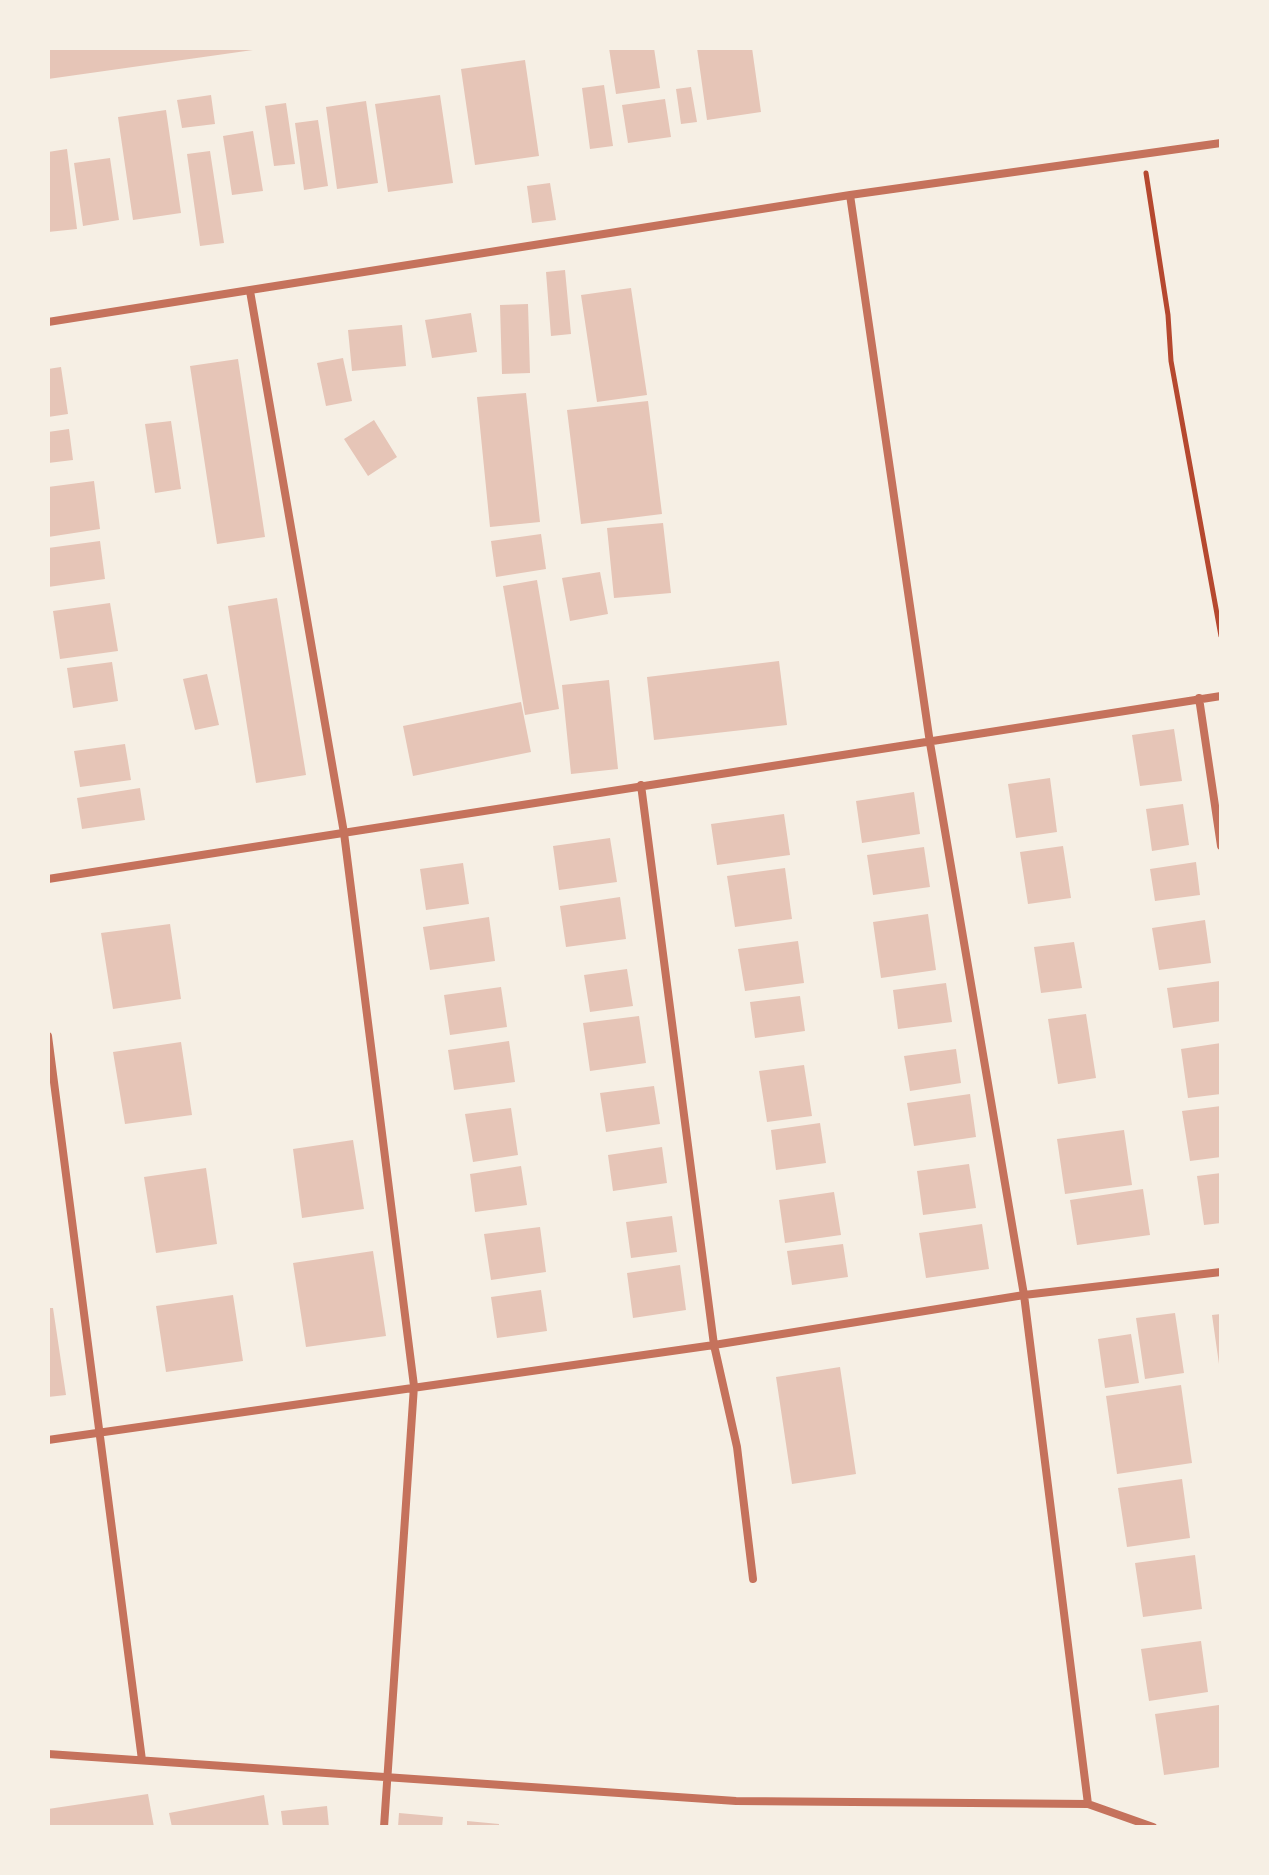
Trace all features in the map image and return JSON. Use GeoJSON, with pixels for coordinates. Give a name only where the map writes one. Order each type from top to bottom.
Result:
{"type":"FeatureCollection","features":[{"type":"Feature","properties":{"kind":"street"},"geometry":{"type":"LineString","coordinates":[[48,322],[850,195],[1221,143]]}},
{"type":"Feature","properties":{"kind":"street"},"geometry":{"type":"LineString","coordinates":[[850,195],[930,743],[1024,1295],[1088,1804]]}},
{"type":"Feature","properties":{"kind":"street"},"geometry":{"type":"LineString","coordinates":[[250,291],[344,833],[414,1386],[384,1827]]}},
{"type":"Feature","properties":{"kind":"street"},"geometry":{"type":"LineString","coordinates":[[48,879],[1221,696]]}},
{"type":"Feature","properties":{"kind":"street"},"geometry":{"type":"LineString","coordinates":[[1199,698],[1221,846]]}},
{"type":"Feature","properties":{"kind":"street"},"geometry":{"type":"LineString","coordinates":[[641,785],[714,1345],[737,1447],[753,1579]]}},
{"type":"Feature","properties":{"kind":"street"},"geometry":{"type":"LineString","coordinates":[[48,1036],[102,1433],[142,1760]]}},
{"type":"Feature","properties":{"kind":"street"},"geometry":{"type":"LineString","coordinates":[[48,1440],[714,1345],[1024,1295],[1221,1272]]}},
{"type":"Feature","properties":{"kind":"street"},"geometry":{"type":"LineString","coordinates":[[48,1754],[736,1801],[1088,1804],[1153,1827]]}},
{"type":"Feature","properties":{"kind":"path"},"geometry":{"type":"LineString","coordinates":[[1144,156],[1168,315],[1171,361],[1221,636]]}},
{"type":"Feature","properties":{"kind":"building"},"geometry":{"type":"Polygon","coordinates":[[[48,48],[253,48],[253,50],[48,79],[48,48]]]}},
{"type":"Feature","properties":{"kind":"building"},"geometry":{"type":"Polygon","coordinates":[[[609,48],[654,48],[660,88],[616,94],[609,48]]]}},
{"type":"Feature","properties":{"kind":"building"},"geometry":{"type":"Polygon","coordinates":[[[697,48],[752,48],[761,112],[707,120],[697,48]]]}},
{"type":"Feature","properties":{"kind":"building"},"geometry":{"type":"Polygon","coordinates":[[[525,60],[539,156],[475,165],[461,69],[525,60]]]}},
{"type":"Feature","properties":{"kind":"building"},"geometry":{"type":"Polygon","coordinates":[[[604,85],[613,146],[590,149],[582,88],[604,85]]]}},
{"type":"Feature","properties":{"kind":"building"},"geometry":{"type":"Polygon","coordinates":[[[691,87],[697,122],[681,124],[676,89],[691,87]]]}},
{"type":"Feature","properties":{"kind":"building"},"geometry":{"type":"Polygon","coordinates":[[[211,95],[215,124],[182,128],[177,100],[211,95]]]}},
{"type":"Feature","properties":{"kind":"building"},"geometry":{"type":"Polygon","coordinates":[[[440,95],[453,183],[388,192],[375,104],[440,95]]]}},
{"type":"Feature","properties":{"kind":"building"},"geometry":{"type":"Polygon","coordinates":[[[665,99],[671,137],[628,143],[622,105],[665,99]]]}},
{"type":"Feature","properties":{"kind":"building"},"geometry":{"type":"Polygon","coordinates":[[[366,101],[378,183],[337,189],[326,107],[366,101]]]}},
{"type":"Feature","properties":{"kind":"building"},"geometry":{"type":"Polygon","coordinates":[[[286,103],[295,164],[274,166],[265,106],[286,103]]]}},
{"type":"Feature","properties":{"kind":"building"},"geometry":{"type":"Polygon","coordinates":[[[166,110],[181,213],[133,220],[118,117],[166,110]]]}},
{"type":"Feature","properties":{"kind":"building"},"geometry":{"type":"Polygon","coordinates":[[[318,120],[328,186],[304,190],[295,123],[318,120]]]}},
{"type":"Feature","properties":{"kind":"building"},"geometry":{"type":"Polygon","coordinates":[[[253,131],[263,191],[232,195],[223,136],[253,131]]]}},
{"type":"Feature","properties":{"kind":"building"},"geometry":{"type":"Polygon","coordinates":[[[67,149],[77,229],[48,232],[48,152],[67,149]]]}},
{"type":"Feature","properties":{"kind":"building"},"geometry":{"type":"Polygon","coordinates":[[[210,151],[224,243],[200,246],[187,154],[210,151]]]}},
{"type":"Feature","properties":{"kind":"building"},"geometry":{"type":"Polygon","coordinates":[[[110,158],[119,220],[83,226],[74,163],[110,158]]]}},
{"type":"Feature","properties":{"kind":"building"},"geometry":{"type":"Polygon","coordinates":[[[550,183],[556,220],[532,223],[527,186],[550,183]]]}},
{"type":"Feature","properties":{"kind":"building"},"geometry":{"type":"Polygon","coordinates":[[[565,270],[571,334],[551,336],[546,272],[565,270]]]}},
{"type":"Feature","properties":{"kind":"building"},"geometry":{"type":"Polygon","coordinates":[[[631,288],[647,395],[597,402],[581,295],[631,288]]]}},
{"type":"Feature","properties":{"kind":"building"},"geometry":{"type":"Polygon","coordinates":[[[528,304],[530,373],[502,374],[500,305],[528,304]]]}},
{"type":"Feature","properties":{"kind":"building"},"geometry":{"type":"Polygon","coordinates":[[[471,313],[477,352],[432,358],[425,320],[471,313]]]}},
{"type":"Feature","properties":{"kind":"building"},"geometry":{"type":"Polygon","coordinates":[[[402,325],[406,366],[352,371],[348,330],[402,325]]]}},
{"type":"Feature","properties":{"kind":"building"},"geometry":{"type":"Polygon","coordinates":[[[343,358],[352,401],[326,406],[317,363],[343,358]]]}},
{"type":"Feature","properties":{"kind":"building"},"geometry":{"type":"Polygon","coordinates":[[[238,359],[265,537],[217,544],[190,366],[238,359]]]}},
{"type":"Feature","properties":{"kind":"building"},"geometry":{"type":"Polygon","coordinates":[[[61,367],[68,414],[48,417],[48,369],[61,367]]]}},
{"type":"Feature","properties":{"kind":"building"},"geometry":{"type":"Polygon","coordinates":[[[526,393],[540,522],[490,527],[477,397],[526,393]]]}},
{"type":"Feature","properties":{"kind":"building"},"geometry":{"type":"Polygon","coordinates":[[[648,401],[662,514],[581,524],[567,410],[648,401]]]}},
{"type":"Feature","properties":{"kind":"building"},"geometry":{"type":"Polygon","coordinates":[[[374,420],[397,457],[368,476],[344,439],[374,420]]]}},
{"type":"Feature","properties":{"kind":"building"},"geometry":{"type":"Polygon","coordinates":[[[171,421],[181,489],[155,493],[145,424],[171,421]]]}},
{"type":"Feature","properties":{"kind":"building"},"geometry":{"type":"Polygon","coordinates":[[[69,429],[73,460],[48,463],[48,432],[69,429]]]}},
{"type":"Feature","properties":{"kind":"building"},"geometry":{"type":"Polygon","coordinates":[[[94,481],[100,529],[48,537],[48,487],[94,481]]]}},
{"type":"Feature","properties":{"kind":"building"},"geometry":{"type":"Polygon","coordinates":[[[663,523],[671,593],[614,598],[607,528],[663,523]]]}},
{"type":"Feature","properties":{"kind":"building"},"geometry":{"type":"Polygon","coordinates":[[[541,534],[546,569],[496,577],[491,541],[541,534]]]}},
{"type":"Feature","properties":{"kind":"building"},"geometry":{"type":"Polygon","coordinates":[[[100,541],[105,579],[48,587],[48,548],[100,541]]]}},
{"type":"Feature","properties":{"kind":"building"},"geometry":{"type":"Polygon","coordinates":[[[600,572],[608,614],[570,621],[562,578],[600,572]]]}},
{"type":"Feature","properties":{"kind":"building"},"geometry":{"type":"Polygon","coordinates":[[[537,580],[559,709],[525,715],[503,586],[537,580]]]}},
{"type":"Feature","properties":{"kind":"building"},"geometry":{"type":"Polygon","coordinates":[[[277,598],[306,775],[256,783],[228,606],[277,598]]]}},
{"type":"Feature","properties":{"kind":"building"},"geometry":{"type":"Polygon","coordinates":[[[110,603],[118,651],[60,659],[53,611],[110,603]]]}},
{"type":"Feature","properties":{"kind":"building"},"geometry":{"type":"Polygon","coordinates":[[[779,661],[787,725],[654,740],[647,677],[779,661]]]}},
{"type":"Feature","properties":{"kind":"building"},"geometry":{"type":"Polygon","coordinates":[[[112,662],[118,701],[73,708],[67,668],[112,662]]]}},
{"type":"Feature","properties":{"kind":"building"},"geometry":{"type":"Polygon","coordinates":[[[207,674],[219,725],[195,730],[183,679],[207,674]]]}},
{"type":"Feature","properties":{"kind":"building"},"geometry":{"type":"Polygon","coordinates":[[[609,680],[618,769],[571,774],[562,685],[609,680]]]}},
{"type":"Feature","properties":{"kind":"building"},"geometry":{"type":"Polygon","coordinates":[[[521,702],[531,752],[413,776],[403,726],[521,702]]]}},
{"type":"Feature","properties":{"kind":"building"},"geometry":{"type":"Polygon","coordinates":[[[1174,729],[1182,781],[1140,786],[1132,735],[1174,729]]]}},
{"type":"Feature","properties":{"kind":"building"},"geometry":{"type":"Polygon","coordinates":[[[125,744],[131,780],[80,787],[74,751],[125,744]]]}},
{"type":"Feature","properties":{"kind":"building"},"geometry":{"type":"Polygon","coordinates":[[[1050,778],[1057,832],[1016,838],[1008,784],[1050,778]]]}},
{"type":"Feature","properties":{"kind":"building"},"geometry":{"type":"Polygon","coordinates":[[[140,788],[145,820],[82,829],[77,798],[140,788]]]}},
{"type":"Feature","properties":{"kind":"building"},"geometry":{"type":"Polygon","coordinates":[[[914,792],[920,834],[862,843],[856,801],[914,792]]]}},
{"type":"Feature","properties":{"kind":"building"},"geometry":{"type":"Polygon","coordinates":[[[1183,804],[1189,845],[1152,851],[1146,809],[1183,804]]]}},
{"type":"Feature","properties":{"kind":"building"},"geometry":{"type":"Polygon","coordinates":[[[784,814],[790,855],[717,865],[711,824],[784,814]]]}},
{"type":"Feature","properties":{"kind":"building"},"geometry":{"type":"Polygon","coordinates":[[[610,838],[617,882],[559,890],[553,846],[610,838]]]}},
{"type":"Feature","properties":{"kind":"building"},"geometry":{"type":"Polygon","coordinates":[[[1063,846],[1071,898],[1028,904],[1020,852],[1063,846]]]}},
{"type":"Feature","properties":{"kind":"building"},"geometry":{"type":"Polygon","coordinates":[[[924,847],[930,887],[873,895],[867,855],[924,847]]]}},
{"type":"Feature","properties":{"kind":"building"},"geometry":{"type":"Polygon","coordinates":[[[1196,862],[1200,895],[1155,901],[1150,869],[1196,862]]]}},
{"type":"Feature","properties":{"kind":"building"},"geometry":{"type":"Polygon","coordinates":[[[463,863],[469,904],[426,910],[420,869],[463,863]]]}},
{"type":"Feature","properties":{"kind":"building"},"geometry":{"type":"Polygon","coordinates":[[[785,868],[792,919],[735,927],[727,876],[785,868]]]}},
{"type":"Feature","properties":{"kind":"building"},"geometry":{"type":"Polygon","coordinates":[[[620,897],[626,939],[566,947],[560,906],[620,897]]]}},
{"type":"Feature","properties":{"kind":"building"},"geometry":{"type":"Polygon","coordinates":[[[928,914],[936,970],[881,978],[873,922],[928,914]]]}},
{"type":"Feature","properties":{"kind":"building"},"geometry":{"type":"Polygon","coordinates":[[[489,917],[495,961],[430,970],[423,927],[489,917]]]}},
{"type":"Feature","properties":{"kind":"building"},"geometry":{"type":"Polygon","coordinates":[[[1205,920],[1211,963],[1159,970],[1152,928],[1205,920]]]}},
{"type":"Feature","properties":{"kind":"building"},"geometry":{"type":"Polygon","coordinates":[[[170,924],[181,999],[113,1009],[101,933],[170,924]]]}},
{"type":"Feature","properties":{"kind":"building"},"geometry":{"type":"Polygon","coordinates":[[[798,941],[804,983],[745,991],[738,949],[798,941]]]}},
{"type":"Feature","properties":{"kind":"building"},"geometry":{"type":"Polygon","coordinates":[[[1074,942],[1082,988],[1041,993],[1034,947],[1074,942]]]}},
{"type":"Feature","properties":{"kind":"building"},"geometry":{"type":"Polygon","coordinates":[[[627,969],[633,1006],[590,1012],[584,975],[627,969]]]}},
{"type":"Feature","properties":{"kind":"building"},"geometry":{"type":"Polygon","coordinates":[[[1220,981],[1221,1021],[1173,1028],[1167,988],[1220,981]]]}},
{"type":"Feature","properties":{"kind":"building"},"geometry":{"type":"Polygon","coordinates":[[[946,983],[952,1022],[898,1029],[893,990],[946,983]]]}},
{"type":"Feature","properties":{"kind":"building"},"geometry":{"type":"Polygon","coordinates":[[[501,987],[507,1027],[450,1035],[444,995],[501,987]]]}},
{"type":"Feature","properties":{"kind":"building"},"geometry":{"type":"Polygon","coordinates":[[[800,996],[805,1031],[755,1038],[750,1002],[800,996]]]}},
{"type":"Feature","properties":{"kind":"building"},"geometry":{"type":"Polygon","coordinates":[[[1086,1014],[1096,1078],[1058,1084],[1048,1019],[1086,1014]]]}},
{"type":"Feature","properties":{"kind":"building"},"geometry":{"type":"Polygon","coordinates":[[[639,1016],[646,1063],[590,1071],[583,1023],[639,1016]]]}},
{"type":"Feature","properties":{"kind":"building"},"geometry":{"type":"Polygon","coordinates":[[[509,1041],[515,1082],[454,1090],[448,1050],[509,1041]]]}},
{"type":"Feature","properties":{"kind":"building"},"geometry":{"type":"Polygon","coordinates":[[[181,1042],[192,1115],[125,1124],[113,1052],[181,1042]]]}},
{"type":"Feature","properties":{"kind":"building"},"geometry":{"type":"Polygon","coordinates":[[[1221,1043],[1221,1094],[1188,1098],[1181,1049],[1221,1043]]]}},
{"type":"Feature","properties":{"kind":"building"},"geometry":{"type":"Polygon","coordinates":[[[956,1049],[961,1083],[910,1091],[904,1056],[956,1049]]]}},
{"type":"Feature","properties":{"kind":"building"},"geometry":{"type":"Polygon","coordinates":[[[804,1065],[812,1116],[767,1122],[759,1071],[804,1065]]]}},
{"type":"Feature","properties":{"kind":"building"},"geometry":{"type":"Polygon","coordinates":[[[654,1086],[660,1124],[606,1132],[600,1093],[654,1086]]]}},
{"type":"Feature","properties":{"kind":"building"},"geometry":{"type":"Polygon","coordinates":[[[970,1094],[976,1137],[914,1146],[907,1103],[970,1094]]]}},
{"type":"Feature","properties":{"kind":"building"},"geometry":{"type":"Polygon","coordinates":[[[1221,1106],[1221,1157],[1190,1161],[1182,1111],[1221,1106]]]}},
{"type":"Feature","properties":{"kind":"building"},"geometry":{"type":"Polygon","coordinates":[[[511,1108],[518,1155],[473,1162],[465,1114],[511,1108]]]}},
{"type":"Feature","properties":{"kind":"building"},"geometry":{"type":"Polygon","coordinates":[[[820,1123],[826,1163],[776,1170],[771,1130],[820,1123]]]}},
{"type":"Feature","properties":{"kind":"building"},"geometry":{"type":"Polygon","coordinates":[[[1124,1130],[1132,1185],[1065,1194],[1057,1139],[1124,1130]]]}},
{"type":"Feature","properties":{"kind":"building"},"geometry":{"type":"Polygon","coordinates":[[[353,1140],[364,1209],[302,1218],[293,1149],[353,1140]]]}},
{"type":"Feature","properties":{"kind":"building"},"geometry":{"type":"Polygon","coordinates":[[[662,1147],[667,1183],[613,1191],[608,1155],[662,1147]]]}},
{"type":"Feature","properties":{"kind":"building"},"geometry":{"type":"Polygon","coordinates":[[[969,1164],[976,1208],[923,1215],[917,1171],[969,1164]]]}},
{"type":"Feature","properties":{"kind":"building"},"geometry":{"type":"Polygon","coordinates":[[[521,1166],[527,1205],[475,1212],[470,1174],[521,1166]]]}},
{"type":"Feature","properties":{"kind":"building"},"geometry":{"type":"Polygon","coordinates":[[[206,1168],[217,1244],[156,1253],[144,1177],[206,1168]]]}},
{"type":"Feature","properties":{"kind":"building"},"geometry":{"type":"Polygon","coordinates":[[[1221,1173],[1221,1223],[1204,1225],[1197,1176],[1221,1173]]]}},
{"type":"Feature","properties":{"kind":"building"},"geometry":{"type":"Polygon","coordinates":[[[1143,1189],[1150,1235],[1077,1245],[1070,1200],[1143,1189]]]}},
{"type":"Feature","properties":{"kind":"building"},"geometry":{"type":"Polygon","coordinates":[[[834,1192],[841,1235],[785,1243],[779,1200],[834,1192]]]}},
{"type":"Feature","properties":{"kind":"building"},"geometry":{"type":"Polygon","coordinates":[[[672,1216],[677,1252],[631,1258],[626,1222],[672,1216]]]}},
{"type":"Feature","properties":{"kind":"building"},"geometry":{"type":"Polygon","coordinates":[[[982,1224],[989,1269],[926,1278],[919,1233],[982,1224]]]}},
{"type":"Feature","properties":{"kind":"building"},"geometry":{"type":"Polygon","coordinates":[[[540,1227],[546,1272],[491,1280],[484,1234],[540,1227]]]}},
{"type":"Feature","properties":{"kind":"building"},"geometry":{"type":"Polygon","coordinates":[[[843,1244],[848,1277],[792,1285],[787,1251],[843,1244]]]}},
{"type":"Feature","properties":{"kind":"building"},"geometry":{"type":"Polygon","coordinates":[[[373,1251],[386,1336],[306,1347],[293,1263],[373,1251]]]}},
{"type":"Feature","properties":{"kind":"building"},"geometry":{"type":"Polygon","coordinates":[[[680,1265],[686,1310],[633,1318],[627,1273],[680,1265]]]}},
{"type":"Feature","properties":{"kind":"building"},"geometry":{"type":"Polygon","coordinates":[[[541,1290],[547,1331],[497,1338],[491,1297],[541,1290]]]}},
{"type":"Feature","properties":{"kind":"building"},"geometry":{"type":"Polygon","coordinates":[[[233,1295],[243,1361],[166,1372],[156,1306],[233,1295]]]}},
{"type":"Feature","properties":{"kind":"building"},"geometry":{"type":"Polygon","coordinates":[[[48,1308],[53,1308],[66,1395],[48,1397],[48,1308]]]}},
{"type":"Feature","properties":{"kind":"building"},"geometry":{"type":"Polygon","coordinates":[[[1175,1313],[1184,1373],[1145,1379],[1136,1318],[1175,1313]]]}},
{"type":"Feature","properties":{"kind":"building"},"geometry":{"type":"Polygon","coordinates":[[[1221,1314],[1221,1364],[1219,1364],[1212,1315],[1221,1314]]]}},
{"type":"Feature","properties":{"kind":"building"},"geometry":{"type":"Polygon","coordinates":[[[1131,1334],[1139,1383],[1105,1388],[1098,1339],[1131,1334]]]}},
{"type":"Feature","properties":{"kind":"building"},"geometry":{"type":"Polygon","coordinates":[[[840,1367],[856,1474],[792,1484],[776,1377],[840,1367]]]}},
{"type":"Feature","properties":{"kind":"building"},"geometry":{"type":"Polygon","coordinates":[[[1181,1385],[1192,1463],[1117,1474],[1106,1396],[1181,1385]]]}},
{"type":"Feature","properties":{"kind":"building"},"geometry":{"type":"Polygon","coordinates":[[[1182,1479],[1190,1538],[1127,1547],[1118,1488],[1182,1479]]]}},
{"type":"Feature","properties":{"kind":"building"},"geometry":{"type":"Polygon","coordinates":[[[1195,1555],[1202,1609],[1143,1617],[1135,1563],[1195,1555]]]}},
{"type":"Feature","properties":{"kind":"building"},"geometry":{"type":"Polygon","coordinates":[[[1201,1641],[1208,1692],[1149,1701],[1141,1649],[1201,1641]]]}},
{"type":"Feature","properties":{"kind":"building"},"geometry":{"type":"Polygon","coordinates":[[[1219,1705],[1221,1767],[1164,1775],[1155,1714],[1219,1705]]]}},
{"type":"Feature","properties":{"kind":"building"},"geometry":{"type":"Polygon","coordinates":[[[148,1794],[154,1827],[48,1827],[48,1809],[148,1794]]]}},
{"type":"Feature","properties":{"kind":"building"},"geometry":{"type":"Polygon","coordinates":[[[264,1795],[269,1827],[172,1827],[169,1813],[264,1795]]]}},
{"type":"Feature","properties":{"kind":"building"},"geometry":{"type":"Polygon","coordinates":[[[327,1806],[329,1827],[283,1827],[281,1811],[327,1806]]]}},
{"type":"Feature","properties":{"kind":"building"},"geometry":{"type":"Polygon","coordinates":[[[399,1813],[443,1817],[442,1827],[398,1827],[399,1813]]]}},
{"type":"Feature","properties":{"kind":"building"},"geometry":{"type":"Polygon","coordinates":[[[467,1821],[499,1824],[499,1827],[467,1827],[467,1821]]]}}]}
